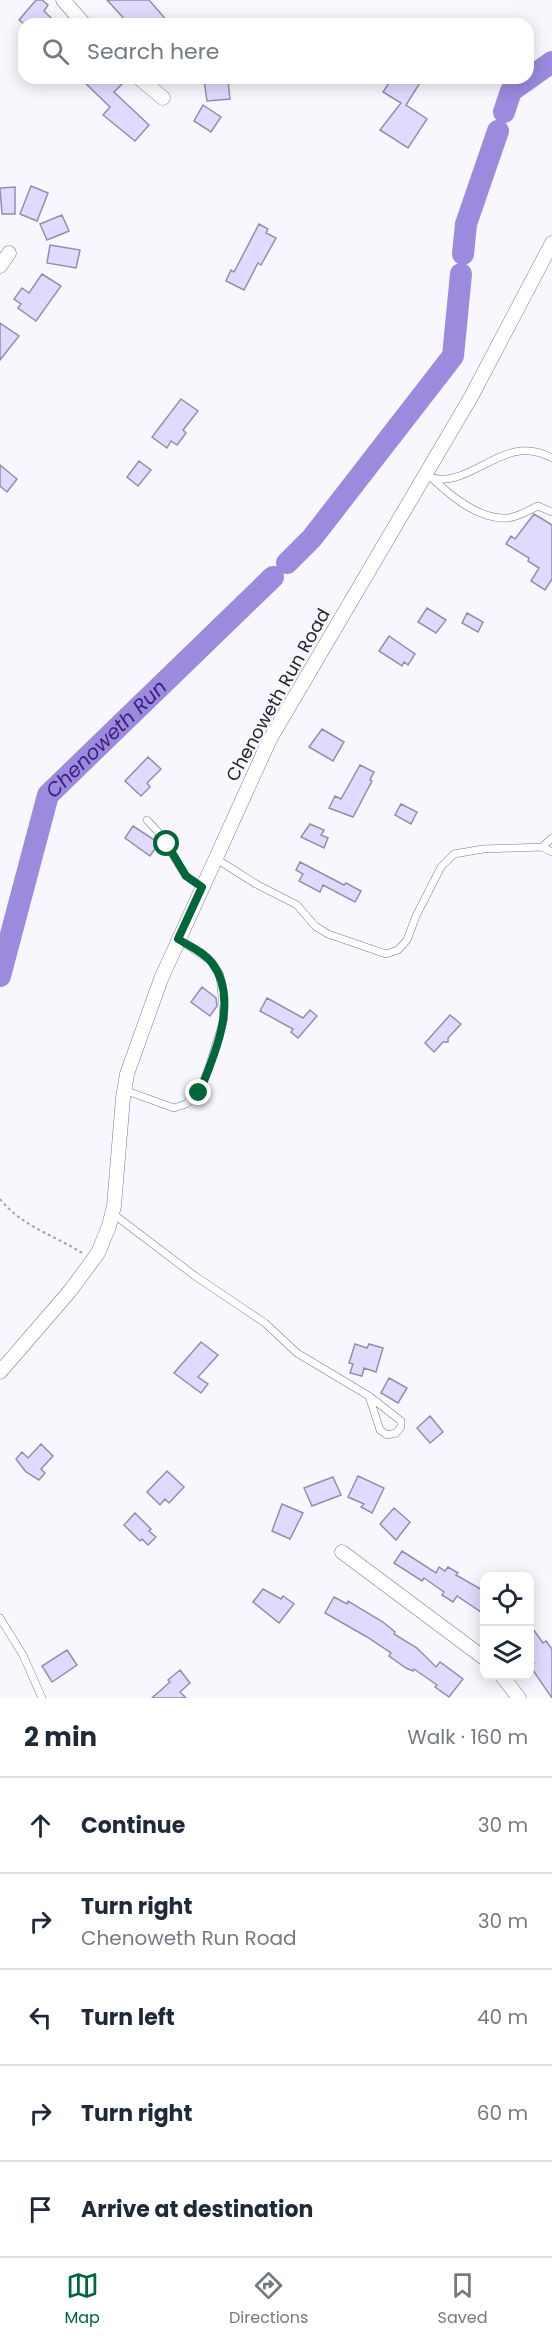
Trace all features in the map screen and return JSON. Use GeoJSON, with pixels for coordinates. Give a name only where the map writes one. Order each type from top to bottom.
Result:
{"type":"FeatureCollection","features":[{"type":"Feature","properties":{"kind":"street"},"geometry":{"type":"LineString","coordinates":[[63,0],[79,18]]}},
{"type":"Feature","properties":{"kind":"street"},"geometry":{"type":"LineString","coordinates":[[146,84],[163,98]]}},
{"type":"Feature","properties":{"kind":"street","name":"Chenoweth Run Road"},"geometry":{"type":"LineString","coordinates":[[0,1372],[70,1292],[93,1261],[109,1226],[117,1186],[124,1090],[149,1011],[178,939],[270,739],[430,478],[552,243]]}},
{"type":"Feature","properties":{"kind":"street"},"geometry":{"type":"LineString","coordinates":[[0,266],[9,253]]}},
{"type":"Feature","properties":{"kind":"street"},"geometry":{"type":"LineString","coordinates":[[342,1552],[480,1655]]}},
{"type":"Feature","properties":{"kind":"street"},"geometry":{"type":"LineString","coordinates":[[505,1680],[519,1698]]}},
{"type":"Feature","properties":{"kind":"lane"},"geometry":{"type":"LineString","coordinates":[[430,478],[447,481],[500,455],[519,451],[535,452],[552,458]]}},
{"type":"Feature","properties":{"kind":"lane"},"geometry":{"type":"LineString","coordinates":[[430,478],[474,510],[493,518],[510,518],[538,506],[552,512]]}},
{"type":"Feature","properties":{"kind":"lane"},"geometry":{"type":"LineString","coordinates":[[147,820],[159,832],[186,876],[202,887]]}},
{"type":"Feature","properties":{"kind":"lane"},"geometry":{"type":"LineString","coordinates":[[542,847],[552,838]]}},
{"type":"Feature","properties":{"kind":"lane"},"geometry":{"type":"LineString","coordinates":[[215,858],[256,884],[297,905],[315,926],[328,934],[386,954],[398,950],[407,940],[416,916],[441,867],[454,854],[483,849],[542,847],[552,852]]}},
{"type":"Feature","properties":{"kind":"lane"},"geometry":{"type":"LineString","coordinates":[[124,1090],[174,1108],[186,1104],[199,1093],[212,1060],[224,1019],[220,975],[211,961],[178,939]]}},
{"type":"Feature","properties":{"kind":"lane"},"geometry":{"type":"LineString","coordinates":[[112,1213],[195,1276],[265,1323],[297,1353],[369,1395],[401,1421],[401,1427],[396,1433],[387,1435],[380,1430],[369,1395]]}},
{"type":"Feature","properties":{"kind":"lane"},"geometry":{"type":"LineString","coordinates":[[0,1618],[23,1655],[42,1698]]}},
{"type":"Feature","properties":{"kind":"path"},"geometry":{"type":"LineString","coordinates":[[0,1199],[25,1222],[76,1249],[93,1261]]}},
{"type":"Feature","properties":{"kind":"building"},"geometry":{"type":"Polygon","coordinates":[[[36,0],[42,0],[48,5],[44,11],[51,18],[21,18],[36,0]]]}},
{"type":"Feature","properties":{"kind":"building"},"geometry":{"type":"Polygon","coordinates":[[[107,0],[149,0],[165,18],[124,18],[107,0]]]}},
{"type":"Feature","properties":{"kind":"building"},"geometry":{"type":"Polygon","coordinates":[[[86,84],[122,84],[114,92],[149,125],[135,141],[103,115],[110,107],[86,84]]]}},
{"type":"Feature","properties":{"kind":"building"},"geometry":{"type":"Polygon","coordinates":[[[205,84],[228,84],[230,99],[207,101],[205,84]]]}},
{"type":"Feature","properties":{"kind":"building"},"geometry":{"type":"Polygon","coordinates":[[[388,84],[419,84],[406,105],[427,119],[408,148],[380,130],[401,103],[383,92],[388,84]]]}},
{"type":"Feature","properties":{"kind":"building"},"geometry":{"type":"Polygon","coordinates":[[[203,105],[221,117],[211,132],[194,121],[203,105]]]}},
{"type":"Feature","properties":{"kind":"building"},"geometry":{"type":"Polygon","coordinates":[[[31,186],[48,193],[37,221],[20,214],[31,186]]]}},
{"type":"Feature","properties":{"kind":"building"},"geometry":{"type":"Polygon","coordinates":[[[15,187],[15,214],[2,214],[0,188],[15,187]]]}},
{"type":"Feature","properties":{"kind":"building"},"geometry":{"type":"Polygon","coordinates":[[[62,215],[69,231],[47,240],[40,224],[62,215]]]}},
{"type":"Feature","properties":{"kind":"building"},"geometry":{"type":"Polygon","coordinates":[[[259,224],[268,229],[266,233],[276,238],[261,265],[258,263],[244,290],[226,281],[231,270],[234,272],[259,224]]]}},
{"type":"Feature","properties":{"kind":"building"},"geometry":{"type":"Polygon","coordinates":[[[50,245],[80,250],[76,268],[47,263],[50,245]]]}},
{"type":"Feature","properties":{"kind":"building"},"geometry":{"type":"Polygon","coordinates":[[[42,274],[61,286],[36,321],[18,308],[21,304],[14,299],[22,288],[29,293],[42,274]]]}},
{"type":"Feature","properties":{"kind":"building"},"geometry":{"type":"Polygon","coordinates":[[[0,323],[19,336],[0,360],[0,323]]]}},
{"type":"Feature","properties":{"kind":"building"},"geometry":{"type":"Polygon","coordinates":[[[181,399],[198,411],[183,430],[186,433],[177,445],[171,441],[167,448],[152,437],[181,399]]]}},
{"type":"Feature","properties":{"kind":"building"},"geometry":{"type":"Polygon","coordinates":[[[139,461],[151,470],[138,486],[127,477],[139,461]]]}},
{"type":"Feature","properties":{"kind":"building"},"geometry":{"type":"Polygon","coordinates":[[[0,465],[17,479],[7,492],[0,486],[0,465]]]}},
{"type":"Feature","properties":{"kind":"building"},"geometry":{"type":"Polygon","coordinates":[[[534,514],[552,525],[552,579],[545,590],[531,581],[539,568],[528,561],[529,558],[506,544],[511,536],[515,539],[534,514]]]}},
{"type":"Feature","properties":{"kind":"building"},"geometry":{"type":"Polygon","coordinates":[[[427,608],[446,620],[436,633],[418,622],[427,608]]]}},
{"type":"Feature","properties":{"kind":"building"},"geometry":{"type":"Polygon","coordinates":[[[467,613],[483,622],[478,632],[462,623],[467,613]]]}},
{"type":"Feature","properties":{"kind":"building"},"geometry":{"type":"Polygon","coordinates":[[[389,636],[415,654],[408,665],[404,662],[402,666],[379,651],[389,636]]]}},
{"type":"Feature","properties":{"kind":"building"},"geometry":{"type":"Polygon","coordinates":[[[322,729],[344,742],[333,761],[309,747],[322,729]]]}},
{"type":"Feature","properties":{"kind":"building"},"geometry":{"type":"Polygon","coordinates":[[[148,757],[161,769],[147,783],[150,787],[141,796],[125,781],[148,757]]]}},
{"type":"Feature","properties":{"kind":"building"},"geometry":{"type":"Polygon","coordinates":[[[360,765],[374,772],[370,780],[372,781],[353,817],[329,808],[335,796],[341,799],[360,765]]]}},
{"type":"Feature","properties":{"kind":"building"},"geometry":{"type":"Polygon","coordinates":[[[401,804],[417,812],[411,824],[395,815],[401,804]]]}},
{"type":"Feature","properties":{"kind":"building"},"geometry":{"type":"Polygon","coordinates":[[[310,824],[324,830],[321,835],[328,838],[324,848],[301,837],[310,824]]]}},
{"type":"Feature","properties":{"kind":"building"},"geometry":{"type":"Polygon","coordinates":[[[133,826],[159,843],[150,856],[125,838],[133,826]]]}},
{"type":"Feature","properties":{"kind":"building"},"geometry":{"type":"Polygon","coordinates":[[[300,862],[344,885],[346,883],[361,891],[355,902],[323,885],[320,892],[299,881],[303,874],[296,870],[300,862]]]}},
{"type":"Feature","properties":{"kind":"building"},"geometry":{"type":"Polygon","coordinates":[[[202,987],[216,998],[217,1006],[210,1016],[191,1002],[202,987]]]}},
{"type":"Feature","properties":{"kind":"building"},"geometry":{"type":"Polygon","coordinates":[[[267,998],[303,1018],[310,1010],[317,1016],[298,1038],[291,1032],[293,1029],[260,1011],[267,998]]]}},
{"type":"Feature","properties":{"kind":"building"},"geometry":{"type":"Polygon","coordinates":[[[450,1015],[461,1024],[448,1038],[448,1042],[443,1042],[434,1052],[425,1043],[450,1015]]]}},
{"type":"Feature","properties":{"kind":"building"},"geometry":{"type":"Polygon","coordinates":[[[201,1342],[218,1355],[198,1377],[208,1384],[201,1393],[174,1373],[201,1342]]]}},
{"type":"Feature","properties":{"kind":"building"},"geometry":{"type":"Polygon","coordinates":[[[355,1344],[367,1348],[369,1344],[383,1348],[376,1372],[364,1368],[362,1376],[350,1373],[353,1364],[349,1363],[355,1344]]]}},
{"type":"Feature","properties":{"kind":"building"},"geometry":{"type":"Polygon","coordinates":[[[389,1378],[407,1388],[398,1403],[381,1393],[389,1378]]]}},
{"type":"Feature","properties":{"kind":"building"},"geometry":{"type":"Polygon","coordinates":[[[430,1416],[443,1432],[430,1443],[417,1428],[430,1416]]]}},
{"type":"Feature","properties":{"kind":"building"},"geometry":{"type":"Polygon","coordinates":[[[41,1444],[53,1456],[41,1469],[45,1473],[39,1480],[26,1472],[16,1459],[22,1452],[28,1458],[41,1444]]]}},
{"type":"Feature","properties":{"kind":"building"},"geometry":{"type":"Polygon","coordinates":[[[167,1471],[184,1487],[169,1503],[165,1499],[160,1505],[147,1492],[167,1471]]]}},
{"type":"Feature","properties":{"kind":"building"},"geometry":{"type":"Polygon","coordinates":[[[358,1476],[384,1488],[372,1513],[361,1507],[364,1504],[348,1497],[358,1476]]]}},
{"type":"Feature","properties":{"kind":"building"},"geometry":{"type":"Polygon","coordinates":[[[333,1477],[341,1495],[312,1506],[304,1488],[333,1477]]]}},
{"type":"Feature","properties":{"kind":"building"},"geometry":{"type":"Polygon","coordinates":[[[282,1504],[303,1513],[290,1539],[272,1531],[282,1504]]]}},
{"type":"Feature","properties":{"kind":"building"},"geometry":{"type":"Polygon","coordinates":[[[394,1508],[410,1522],[396,1540],[380,1524],[394,1508]]]}},
{"type":"Feature","properties":{"kind":"building"},"geometry":{"type":"Polygon","coordinates":[[[135,1513],[156,1537],[148,1545],[142,1539],[140,1541],[124,1525],[135,1513]]]}},
{"type":"Feature","properties":{"kind":"building"},"geometry":{"type":"Polygon","coordinates":[[[402,1551],[436,1573],[439,1567],[445,1571],[448,1567],[458,1573],[456,1575],[480,1589],[480,1611],[457,1596],[453,1602],[442,1595],[444,1592],[424,1578],[422,1581],[394,1563],[402,1551]]]}},
{"type":"Feature","properties":{"kind":"building"},"geometry":{"type":"Polygon","coordinates":[[[263,1589],[281,1599],[283,1596],[294,1604],[279,1623],[253,1602],[263,1589]]]}},
{"type":"Feature","properties":{"kind":"building"},"geometry":{"type":"Polygon","coordinates":[[[334,1597],[347,1604],[348,1601],[383,1622],[395,1632],[394,1634],[417,1648],[436,1667],[440,1662],[463,1679],[449,1697],[435,1687],[437,1685],[414,1669],[413,1671],[406,1668],[389,1656],[391,1653],[325,1613],[334,1597]]]}},
{"type":"Feature","properties":{"kind":"building"},"geometry":{"type":"Polygon","coordinates":[[[534,1631],[543,1643],[546,1641],[552,1649],[552,1698],[534,1672],[534,1631]]]}},
{"type":"Feature","properties":{"kind":"building"},"geometry":{"type":"Polygon","coordinates":[[[67,1650],[77,1665],[52,1682],[42,1666],[67,1650]]]}},
{"type":"Feature","properties":{"kind":"building"},"geometry":{"type":"Polygon","coordinates":[[[180,1670],[190,1683],[180,1692],[186,1698],[152,1698],[170,1682],[168,1680],[180,1670]]]}},
{"type":"Feature","properties":{"kind":"waterway","name":"Chenoweth Run"},"geometry":{"type":"LineString","coordinates":[[534,75],[552,62]]}},
{"type":"Feature","properties":{"kind":"waterway","name":"Chenoweth Run"},"geometry":{"type":"LineString","coordinates":[[504,112],[511,91],[521,84]]}},
{"type":"Feature","properties":{"kind":"waterway","name":"Chenoweth Run"},"geometry":{"type":"LineString","coordinates":[[463,254],[466,224],[498,131]]}},
{"type":"Feature","properties":{"kind":"waterway","name":"Chenoweth Run"},"geometry":{"type":"LineString","coordinates":[[287,563],[312,538],[453,356],[461,274]]}},
{"type":"Feature","properties":{"kind":"waterway","name":"Chenoweth Run"},"geometry":{"type":"LineString","coordinates":[[0,976],[48,795],[273,577]]}},
{"type":"Feature","properties":{"kind":"route"},"geometry":{"type":"LineString","coordinates":[[167,844],[186,876],[193,883],[202,887],[178,939],[211,961],[220,975],[223,992],[224,1019],[219,1040],[199,1093]]}}]}
